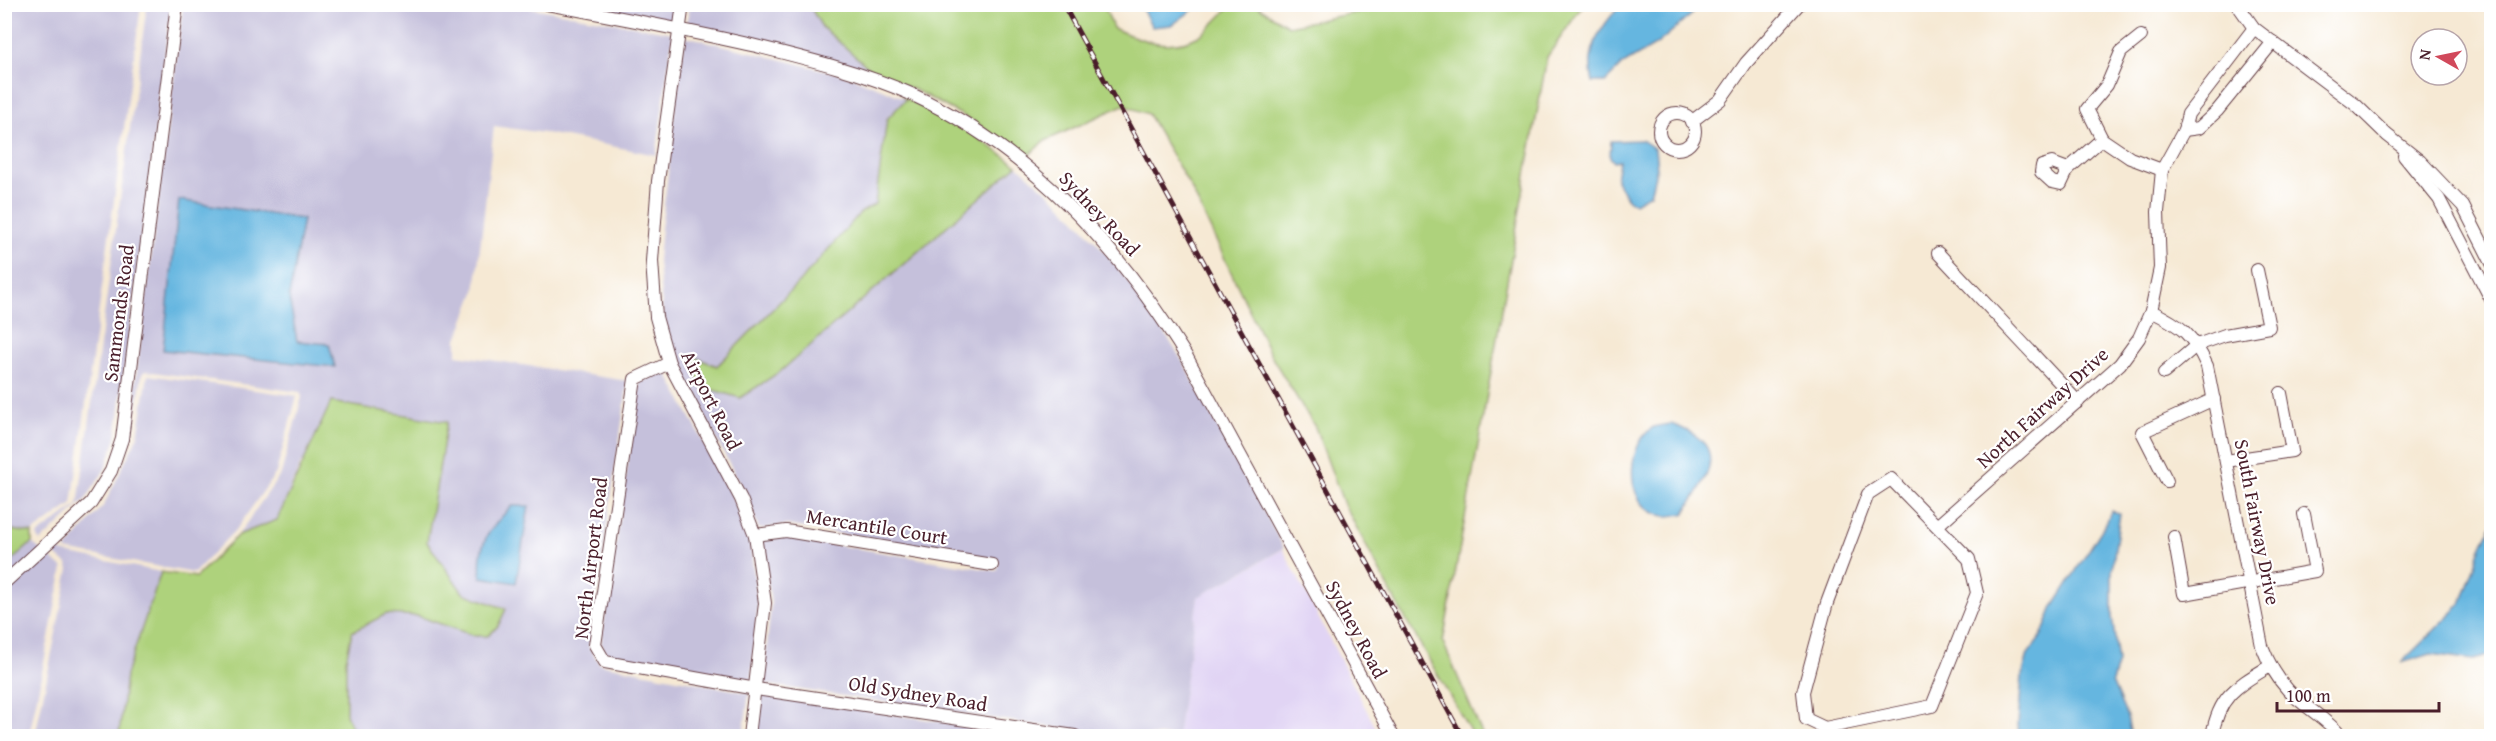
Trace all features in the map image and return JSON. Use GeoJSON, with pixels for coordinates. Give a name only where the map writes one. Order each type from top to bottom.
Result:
{"type":"FeatureCollection","features":[{"type":"Feature","properties":{"kind":"street","name":"Sammonds Road"},"geometry":{"type":"LineString","coordinates":[[4,583],[91,502],[111,471],[122,439],[177,4]]}},
{"type":"Feature","properties":{"kind":"street","name":"Sydney Road"},"geometry":{"type":"LineString","coordinates":[[547,4],[680,29],[854,72],[911,94],[970,126],[1015,156],[1068,202],[1126,268],[1154,305],[1187,357],[1393,736]]}},
{"type":"Feature","properties":{"kind":"street","name":"Airport Road"},"geometry":{"type":"LineString","coordinates":[[683,4],[658,181],[652,261],[656,317],[669,363],[741,499],[755,535],[765,603],[749,736]]}},
{"type":"Feature","properties":{"kind":"street"},"geometry":{"type":"LineString","coordinates":[[1691,122],[1720,100],[1746,63],[1799,4]]}},
{"type":"Feature","properties":{"kind":"street"},"geometry":{"type":"LineString","coordinates":[[2226,4],[2356,105],[2386,135],[2420,161],[2463,206],[2488,248],[2492,263]]}},
{"type":"Feature","properties":{"kind":"street"},"geometry":{"type":"LineString","coordinates":[[2237,4],[2251,25]]}},
{"type":"Feature","properties":{"kind":"street","name":"North Fairway Drive"},"geometry":{"type":"LineString","coordinates":[[1938,525],[2120,364],[2139,338],[2151,312],[2160,268],[2158,212],[2162,170],[2184,130],[2188,114],[2251,25]]}},
{"type":"Feature","properties":{"kind":"street"},"geometry":{"type":"LineString","coordinates":[[2141,36],[2121,52],[2107,85],[2087,109],[2102,139],[2130,158],[2162,170]]}},
{"type":"Feature","properties":{"kind":"street"},"geometry":{"type":"LineString","coordinates":[[2184,130],[2199,128],[2217,111],[2273,42]]}},
{"type":"Feature","properties":{"kind":"street"},"geometry":{"type":"LineString","coordinates":[[2386,135],[2391,144],[2409,161],[2439,199],[2492,301]]}},
{"type":"Feature","properties":{"kind":"street"},"geometry":{"type":"LineString","coordinates":[[2068,169],[2102,139]]}},
{"type":"Feature","properties":{"kind":"street"},"geometry":{"type":"LineString","coordinates":[[2470,258],[2488,248]]}},
{"type":"Feature","properties":{"kind":"street"},"geometry":{"type":"LineString","coordinates":[[1938,253],[2078,402]]}},
{"type":"Feature","properties":{"kind":"street"},"geometry":{"type":"LineString","coordinates":[[2164,373],[2198,345],[2225,335],[2269,327],[2257,270]]}},
{"type":"Feature","properties":{"kind":"street","name":"South Fairway Drive"},"geometry":{"type":"LineString","coordinates":[[2151,312],[2176,323],[2198,345],[2207,366],[2262,646],[2270,666],[2288,690],[2341,736]]}},
{"type":"Feature","properties":{"kind":"street","name":"North Airport Road"},"geometry":{"type":"LineString","coordinates":[[669,363],[635,379],[595,645],[605,662],[756,688]]}},
{"type":"Feature","properties":{"kind":"street"},"geometry":{"type":"LineString","coordinates":[[2226,461],[2292,451],[2281,393]]}},
{"type":"Feature","properties":{"kind":"street"},"geometry":{"type":"LineString","coordinates":[[2167,481],[2142,432],[2214,399]]}},
{"type":"Feature","properties":{"kind":"street"},"geometry":{"type":"LineString","coordinates":[[1891,479],[1938,525],[1969,559],[1977,593],[1932,706],[1825,728],[1806,719],[1803,692],[1827,603],[1868,494],[1891,479]]}},
{"type":"Feature","properties":{"kind":"street"},"geometry":{"type":"LineString","coordinates":[[2174,537],[2184,594],[2315,571],[2304,514]]}},
{"type":"Feature","properties":{"kind":"street","name":"Mercantile Court"},"geometry":{"type":"LineString","coordinates":[[755,535],[786,531],[992,565]]}},
{"type":"Feature","properties":{"kind":"street"},"geometry":{"type":"LineString","coordinates":[[2212,736],[2216,718],[2234,688],[2270,666]]}},
{"type":"Feature","properties":{"kind":"street","name":"Old Sydney Road"},"geometry":{"type":"LineString","coordinates":[[756,688],[1075,736]]}},
{"type":"Feature","properties":{"kind":"shaded area"},"geometry":{"type":"Polygon","coordinates":[[[4,5],[141,5],[72,504],[32,533],[5,529],[4,5]]]}},
{"type":"Feature","properties":{"kind":"shaded area"},"geometry":{"type":"Polygon","coordinates":[[[147,5],[171,5],[116,438],[105,469],[86,499],[40,542],[37,535],[78,505],[147,5]]]}},
{"type":"Feature","properties":{"kind":"shaded area"},"geometry":{"type":"Polygon","coordinates":[[[183,5],[515,5],[673,33],[656,155],[551,134],[494,126],[475,292],[457,339],[457,355],[628,381],[589,647],[600,664],[749,693],[743,736],[356,736],[346,714],[346,660],[352,633],[385,614],[418,616],[475,636],[488,636],[506,608],[463,593],[427,542],[447,422],[301,463],[277,520],[238,535],[281,474],[302,397],[300,392],[145,371],[142,374],[133,434],[124,451],[128,440],[183,5]],[[179,200],[297,342],[289,297],[302,219],[179,200]],[[512,506],[481,577],[516,582],[529,506],[512,506]]]}},
{"type":"Feature","properties":{"kind":"shaded area"},"geometry":{"type":"Polygon","coordinates":[[[578,5],[677,5],[674,22],[578,5]]]}},
{"type":"Feature","properties":{"kind":"shaded area"},"geometry":{"type":"Polygon","coordinates":[[[689,5],[809,5],[822,27],[877,75],[791,49],[687,24],[689,5]]]}},
{"type":"Feature","properties":{"kind":"shaded area"},"geometry":{"type":"Polygon","coordinates":[[[685,36],[852,77],[906,99],[887,119],[875,204],[860,213],[804,277],[717,366],[695,358],[740,398],[781,371],[1017,165],[1063,206],[1106,253],[1149,308],[1183,362],[1284,548],[1198,597],[1177,736],[1112,736],[763,684],[771,604],[762,540],[786,537],[997,571],[999,561],[787,525],[759,529],[747,497],[675,361],[663,316],[658,261],[670,158],[668,157],[685,36]]]}},
{"type":"Feature","properties":{"kind":"shaded area"},"geometry":{"type":"Polygon","coordinates":[[[666,371],[735,501],[749,536],[758,603],[751,682],[609,657],[601,644],[640,382],[666,371]]]}},
{"type":"Feature","properties":{"kind":"shaded area"},"geometry":{"type":"Polygon","coordinates":[[[148,375],[297,396],[276,473],[238,527],[194,573],[65,550],[104,505],[138,436],[148,375]]]}},
{"type":"Feature","properties":{"kind":"shaded area"},"geometry":{"type":"Polygon","coordinates":[[[94,508],[61,547],[61,552],[161,572],[126,675],[119,736],[35,736],[69,569],[67,564],[49,550],[94,508]]]}},
{"type":"Feature","properties":{"kind":"shaded area"},"geometry":{"type":"Polygon","coordinates":[[[32,543],[63,568],[29,736],[5,736],[4,566],[32,543]]]}},
{"type":"Feature","properties":{"kind":"shaded area"},"geometry":{"type":"Polygon","coordinates":[[[1283,549],[1380,736],[1177,736],[1198,597],[1283,549]]]}},
{"type":"Feature","properties":{"kind":"shaded area"},"geometry":{"type":"Polygon","coordinates":[[[762,695],[977,727],[972,727],[972,736],[756,736],[762,695]]]}},
{"type":"Feature","properties":{"kind":"green space"},"geometry":{"type":"Polygon","coordinates":[[[809,5],[1104,5],[1113,28],[1134,37],[1166,44],[1188,41],[1199,36],[1227,10],[1229,5],[1256,5],[1288,26],[1395,5],[1583,5],[1547,57],[1443,642],[1483,736],[1473,736],[1397,604],[1343,502],[1315,427],[1271,356],[1190,186],[1148,114],[1123,105],[1043,142],[1026,158],[973,121],[915,90],[877,75],[822,27],[809,5]]]}},
{"type":"Feature","properties":{"kind":"green space"},"geometry":{"type":"Polygon","coordinates":[[[903,97],[967,130],[1017,165],[781,371],[740,398],[699,386],[694,357],[717,366],[804,277],[860,213],[875,204],[887,119],[905,100],[903,97]]]}},
{"type":"Feature","properties":{"kind":"green space"},"geometry":{"type":"Polygon","coordinates":[[[331,402],[447,422],[427,542],[463,593],[506,609],[498,626],[488,636],[475,636],[418,616],[386,614],[352,632],[346,660],[346,714],[356,736],[119,736],[126,675],[161,572],[196,577],[238,535],[277,520],[331,402]]]}},
{"type":"Feature","properties":{"kind":"green space"},"geometry":{"type":"Polygon","coordinates":[[[4,529],[32,533],[32,543],[5,566],[4,529]]]}},
{"type":"Feature","properties":{"kind":"water"},"geometry":{"type":"Polygon","coordinates":[[[1140,5],[1196,5],[1172,25],[1152,27],[1140,5]]]}},
{"type":"Feature","properties":{"kind":"water"},"geometry":{"type":"Polygon","coordinates":[[[1621,5],[1697,5],[1690,16],[1657,44],[1623,64],[1605,82],[1593,82],[1591,60],[1596,40],[1621,5]]]}},
{"type":"Feature","properties":{"kind":"water"},"geometry":{"type":"Polygon","coordinates":[[[1642,140],[1655,149],[1657,168],[1650,194],[1635,203],[1629,201],[1616,180],[1619,161],[1614,162],[1610,157],[1611,141],[1642,140]]]}},
{"type":"Feature","properties":{"kind":"water"},"geometry":{"type":"Polygon","coordinates":[[[179,200],[303,219],[289,297],[297,341],[329,344],[335,367],[163,350],[179,200]]]}},
{"type":"Feature","properties":{"kind":"water"},"geometry":{"type":"Polygon","coordinates":[[[1671,424],[1690,432],[1702,441],[1708,450],[1710,461],[1702,485],[1684,514],[1667,516],[1652,512],[1642,503],[1635,491],[1633,463],[1636,449],[1643,437],[1654,427],[1671,424]]]}},
{"type":"Feature","properties":{"kind":"water"},"geometry":{"type":"Polygon","coordinates":[[[512,506],[529,506],[516,583],[481,577],[481,555],[486,537],[512,506]]]}},
{"type":"Feature","properties":{"kind":"water"},"geometry":{"type":"Polygon","coordinates":[[[2111,511],[2120,513],[2112,571],[2112,616],[2118,662],[2112,682],[2127,717],[2131,736],[2019,736],[2022,676],[2028,654],[2041,637],[2053,607],[2106,523],[2111,511]]]}},
{"type":"Feature","properties":{"kind":"water"},"geometry":{"type":"Polygon","coordinates":[[[2491,526],[2491,655],[2473,660],[2431,654],[2401,663],[2461,604],[2491,526]]]}},
{"type":"Feature","properties":{"kind":"railway"},"geometry":{"type":"LineString","coordinates":[[1063,4],[1462,736]]}}]}
